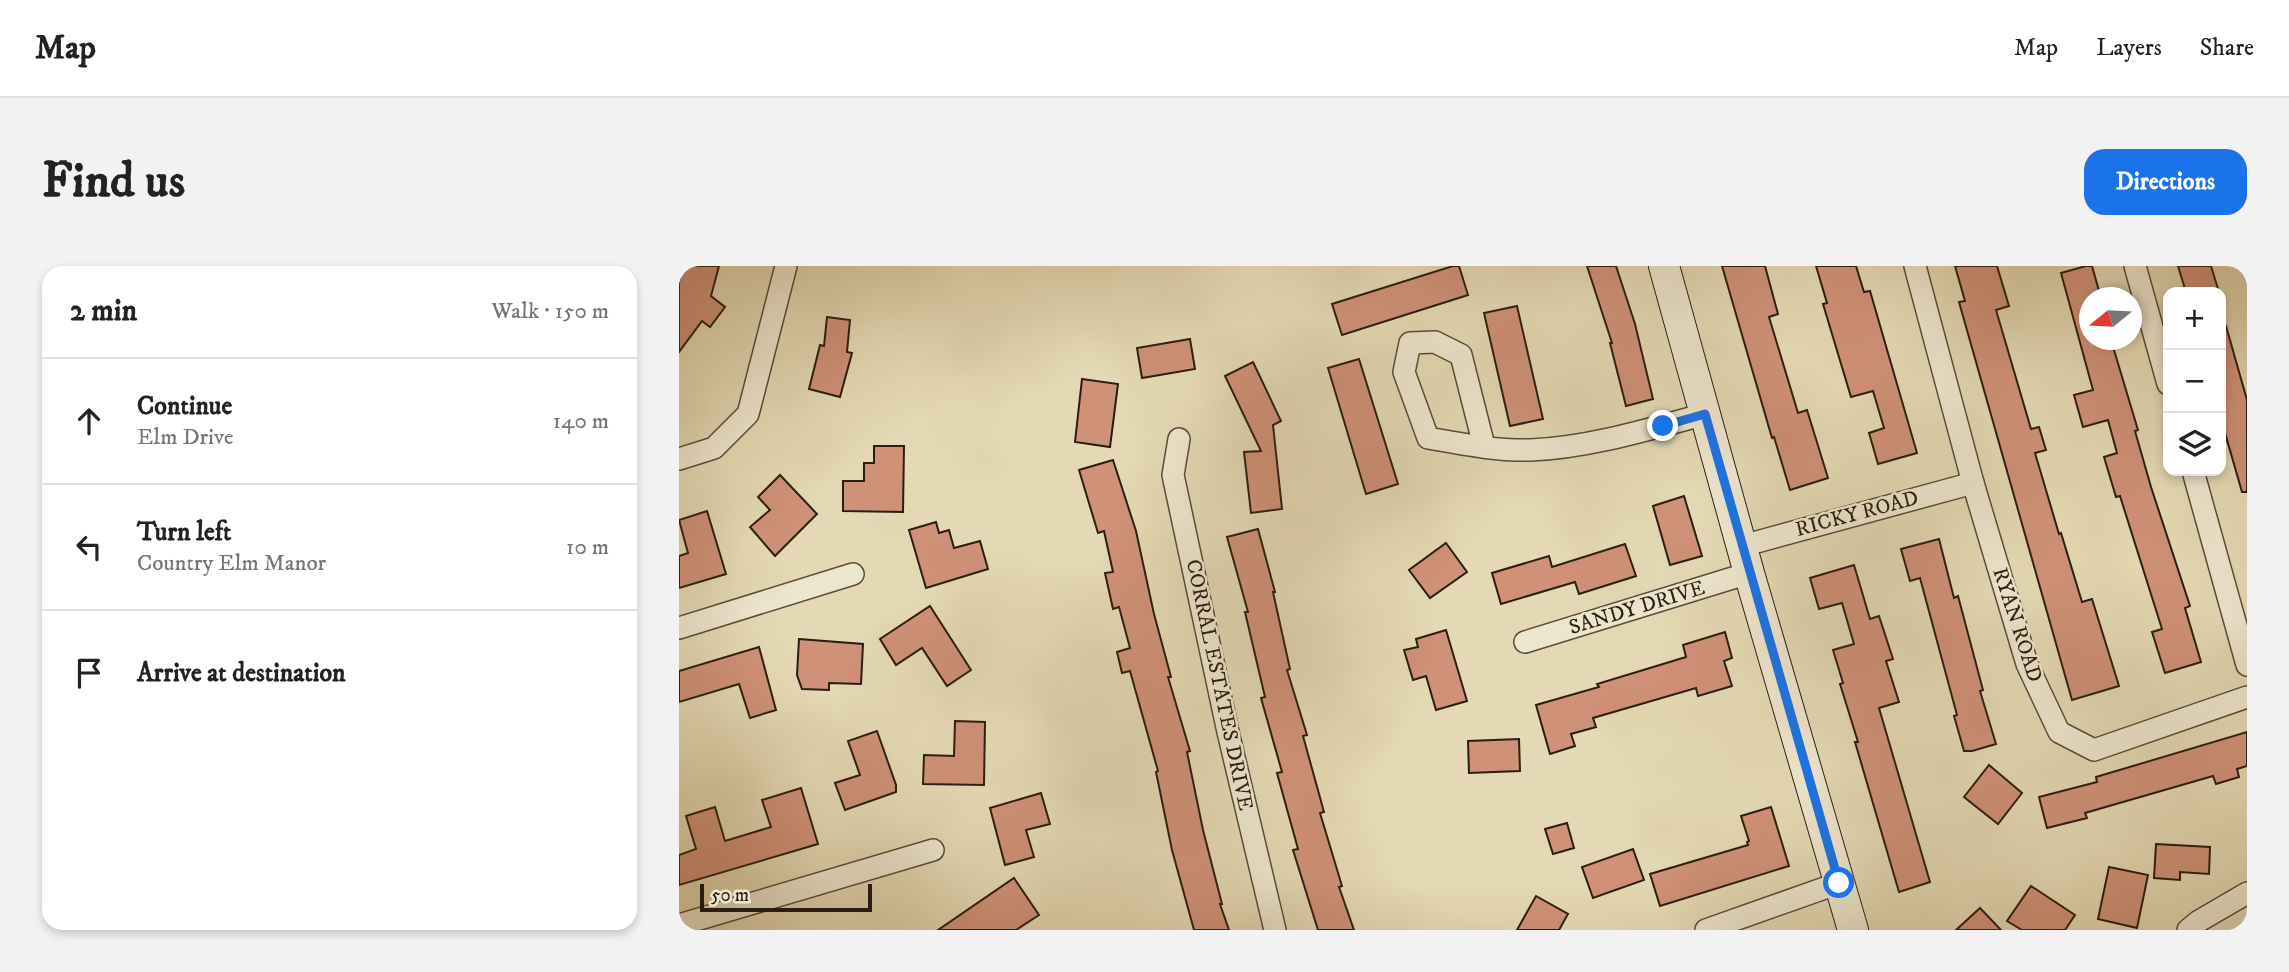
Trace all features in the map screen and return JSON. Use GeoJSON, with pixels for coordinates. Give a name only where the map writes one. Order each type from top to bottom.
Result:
{"type":"FeatureCollection","features":[{"type":"Feature","properties":{"kind":"street"},"geometry":{"type":"LineString","coordinates":[[679,459],[714,448],[748,414],[786,266]]}},
{"type":"Feature","properties":{"kind":"street"},"geometry":{"type":"LineString","coordinates":[[1664,266],[1745,560],[1853,930]]}},
{"type":"Feature","properties":{"kind":"street","name":"RYAN ROAD"},"geometry":{"type":"LineString","coordinates":[[1915,266],[1973,483],[2027,664],[2059,732],[2094,750],[2247,697]]}},
{"type":"Feature","properties":{"kind":"street"},"geometry":{"type":"LineString","coordinates":[[2135,266],[2163,366]]}},
{"type":"Feature","properties":{"kind":"street"},"geometry":{"type":"LineString","coordinates":[[1485,446],[1461,355],[1435,342],[1410,343],[1404,372],[1429,438],[1485,446],[1530,450],[1592,442],[1705,414]]}},
{"type":"Feature","properties":{"kind":"street","name":"CORRAL ESTATES DRIVE"},"geometry":{"type":"LineString","coordinates":[[1179,439],[1173,475],[1275,930]]}},
{"type":"Feature","properties":{"kind":"street"},"geometry":{"type":"LineString","coordinates":[[2194,476],[2247,665]]}},
{"type":"Feature","properties":{"kind":"street","name":"RICKY ROAD"},"geometry":{"type":"LineString","coordinates":[[1745,560],[1973,483]]}},
{"type":"Feature","properties":{"kind":"street","name":"SANDY DRIVE"},"geometry":{"type":"LineString","coordinates":[[1525,642],[1745,560]]}},
{"type":"Feature","properties":{"kind":"street"},"geometry":{"type":"LineString","coordinates":[[679,628],[852,574]]}},
{"type":"Feature","properties":{"kind":"street"},"geometry":{"type":"LineString","coordinates":[[679,925],[933,850]]}},
{"type":"Feature","properties":{"kind":"street"},"geometry":{"type":"LineString","coordinates":[[1706,930],[1839,883]]}},
{"type":"Feature","properties":{"kind":"street"},"geometry":{"type":"LineString","coordinates":[[2189,930],[2207,915],[2247,894]]}},
{"type":"Feature","properties":{"kind":"building"},"geometry":{"type":"Polygon","coordinates":[[[683,266],[719,266],[711,296],[725,307],[710,327],[702,321],[679,352],[679,282],[683,266]]]}},
{"type":"Feature","properties":{"kind":"building"},"geometry":{"type":"Polygon","coordinates":[[[1459,266],[1468,295],[1342,335],[1332,304],[1459,266]]]}},
{"type":"Feature","properties":{"kind":"building"},"geometry":{"type":"Polygon","coordinates":[[[1587,266],[1616,266],[1635,324],[1653,399],[1626,406],[1612,343],[1587,266]]]}},
{"type":"Feature","properties":{"kind":"building"},"geometry":{"type":"Polygon","coordinates":[[[1722,266],[1765,266],[1778,314],[1769,317],[1798,413],[1807,410],[1828,478],[1790,490],[1774,437],[1772,438],[1722,266]]]}},
{"type":"Feature","properties":{"kind":"building"},"geometry":{"type":"Polygon","coordinates":[[[1816,266],[1856,266],[1864,292],[1870,291],[1917,453],[1878,464],[1869,433],[1884,428],[1873,391],[1851,397],[1823,304],[1827,303],[1816,266]]]}},
{"type":"Feature","properties":{"kind":"building"},"geometry":{"type":"Polygon","coordinates":[[[1955,266],[1997,266],[2009,306],[1996,310],[2031,429],[2039,427],[2046,450],[2035,453],[2082,602],[2092,599],[2119,686],[2072,700],[1959,302],[1965,301],[1955,266]]]}},
{"type":"Feature","properties":{"kind":"building"},"geometry":{"type":"Polygon","coordinates":[[[2092,266],[2098,287],[2079,287],[2079,339],[2061,273],[2092,266]]]}},
{"type":"Feature","properties":{"kind":"building"},"geometry":{"type":"Polygon","coordinates":[[[2178,266],[2211,266],[2217,287],[2184,287],[2178,266]]]}},
{"type":"Feature","properties":{"kind":"building"},"geometry":{"type":"Polygon","coordinates":[[[1517,306],[1543,419],[1510,426],[1484,313],[1517,306]]]}},
{"type":"Feature","properties":{"kind":"building"},"geometry":{"type":"Polygon","coordinates":[[[827,317],[850,320],[847,352],[852,353],[840,397],[809,389],[820,345],[824,346],[827,317]]]}},
{"type":"Feature","properties":{"kind":"building"},"geometry":{"type":"Polygon","coordinates":[[[2226,326],[2247,400],[2247,492],[2242,492],[2226,436],[2226,326]]]}},
{"type":"Feature","properties":{"kind":"building"},"geometry":{"type":"Polygon","coordinates":[[[1190,339],[1195,369],[1142,378],[1137,348],[1190,339]]]}},
{"type":"Feature","properties":{"kind":"building"},"geometry":{"type":"Polygon","coordinates":[[[2082,350],[2114,350],[2138,430],[2135,431],[2151,487],[2190,606],[2185,608],[2201,662],[2165,673],[2152,632],[2162,629],[2120,496],[2116,497],[2104,457],[2117,453],[2108,420],[2083,427],[2074,395],[2093,390],[2082,350]]]}},
{"type":"Feature","properties":{"kind":"building"},"geometry":{"type":"Polygon","coordinates":[[[1359,359],[1398,484],[1366,494],[1328,368],[1359,359]]]}},
{"type":"Feature","properties":{"kind":"building"},"geometry":{"type":"Polygon","coordinates":[[[1253,362],[1281,421],[1273,425],[1282,509],[1251,513],[1244,452],[1261,451],[1225,376],[1253,362]]]}},
{"type":"Feature","properties":{"kind":"building"},"geometry":{"type":"Polygon","coordinates":[[[1082,379],[1118,384],[1110,447],[1075,442],[1082,379]]]}},
{"type":"Feature","properties":{"kind":"building"},"geometry":{"type":"Polygon","coordinates":[[[874,446],[904,446],[903,512],[843,511],[843,481],[864,481],[864,463],[874,463],[874,446]]]}},
{"type":"Feature","properties":{"kind":"building"},"geometry":{"type":"Polygon","coordinates":[[[1113,460],[1136,531],[1171,677],[1168,677],[1190,751],[1187,752],[1220,904],[1229,930],[1194,930],[1172,850],[1156,772],[1158,771],[1130,671],[1122,673],[1117,652],[1130,648],[1119,607],[1113,609],[1105,573],[1113,572],[1104,531],[1098,533],[1079,470],[1113,460]]]}},
{"type":"Feature","properties":{"kind":"building"},"geometry":{"type":"Polygon","coordinates":[[[780,475],[817,514],[775,556],[750,527],[770,510],[758,497],[780,475]]]}},
{"type":"Feature","properties":{"kind":"building"},"geometry":{"type":"Polygon","coordinates":[[[1684,496],[1702,556],[1670,565],[1653,506],[1684,496]]]}},
{"type":"Feature","properties":{"kind":"building"},"geometry":{"type":"Polygon","coordinates":[[[707,511],[726,574],[679,588],[679,556],[688,553],[679,520],[707,511]]]}},
{"type":"Feature","properties":{"kind":"building"},"geometry":{"type":"Polygon","coordinates":[[[936,522],[939,533],[949,530],[954,548],[980,541],[988,569],[926,588],[909,530],[936,522]]]}},
{"type":"Feature","properties":{"kind":"building"},"geometry":{"type":"Polygon","coordinates":[[[1258,529],[1275,592],[1290,669],[1287,670],[1307,735],[1303,736],[1324,812],[1320,813],[1342,886],[1339,887],[1354,930],[1318,930],[1293,850],[1298,849],[1277,773],[1282,772],[1261,698],[1265,697],[1245,612],[1248,612],[1227,537],[1258,529]]]}},
{"type":"Feature","properties":{"kind":"building"},"geometry":{"type":"Polygon","coordinates":[[[1939,539],[1954,598],[1958,596],[1983,690],[1980,691],[1996,744],[1972,751],[1964,751],[1920,578],[1910,581],[1901,549],[1939,539]]]}},
{"type":"Feature","properties":{"kind":"building"},"geometry":{"type":"Polygon","coordinates":[[[1446,543],[1467,572],[1430,598],[1409,570],[1446,543]]]}},
{"type":"Feature","properties":{"kind":"building"},"geometry":{"type":"Polygon","coordinates":[[[1625,544],[1636,576],[1579,594],[1575,582],[1501,604],[1492,573],[1549,556],[1552,567],[1625,544]]]}},
{"type":"Feature","properties":{"kind":"building"},"geometry":{"type":"Polygon","coordinates":[[[1854,565],[1870,619],[1879,616],[1893,659],[1886,661],[1899,702],[1879,708],[1930,882],[1899,892],[1855,742],[1858,742],[1840,684],[1843,683],[1833,650],[1854,644],[1842,603],[1819,609],[1810,578],[1854,565]]]}},
{"type":"Feature","properties":{"kind":"building"},"geometry":{"type":"Polygon","coordinates":[[[930,606],[971,670],[947,686],[922,648],[896,665],[880,639],[930,606]]]}},
{"type":"Feature","properties":{"kind":"building"},"geometry":{"type":"Polygon","coordinates":[[[1446,630],[1467,701],[1436,710],[1426,676],[1413,680],[1404,650],[1418,647],[1416,639],[1446,630]]]}},
{"type":"Feature","properties":{"kind":"building"},"geometry":{"type":"Polygon","coordinates":[[[1725,632],[1732,658],[1724,661],[1732,686],[1698,696],[1696,688],[1593,718],[1596,727],[1571,734],[1575,746],[1550,754],[1536,705],[1686,657],[1683,645],[1725,632]]]}},
{"type":"Feature","properties":{"kind":"building"},"geometry":{"type":"Polygon","coordinates":[[[799,639],[863,644],[861,684],[829,683],[829,690],[802,689],[797,675],[799,639]]]}},
{"type":"Feature","properties":{"kind":"building"},"geometry":{"type":"Polygon","coordinates":[[[759,647],[776,710],[750,718],[739,684],[679,702],[679,671],[759,647]]]}},
{"type":"Feature","properties":{"kind":"building"},"geometry":{"type":"Polygon","coordinates":[[[955,721],[985,722],[984,785],[923,784],[924,755],[954,756],[955,721]]]}},
{"type":"Feature","properties":{"kind":"building"},"geometry":{"type":"Polygon","coordinates":[[[877,731],[896,792],[845,810],[835,783],[860,775],[848,741],[877,731]]]}},
{"type":"Feature","properties":{"kind":"building"},"geometry":{"type":"Polygon","coordinates":[[[2247,732],[2247,766],[2237,769],[2239,777],[2216,784],[2213,776],[2085,813],[2087,818],[2047,828],[2039,797],[2097,782],[2096,777],[2247,732]]]}},
{"type":"Feature","properties":{"kind":"building"},"geometry":{"type":"Polygon","coordinates":[[[1519,739],[1520,771],[1469,773],[1468,741],[1519,739]]]}},
{"type":"Feature","properties":{"kind":"building"},"geometry":{"type":"Polygon","coordinates":[[[1989,765],[2022,793],[1998,824],[1964,797],[1989,765]]]}},
{"type":"Feature","properties":{"kind":"building"},"geometry":{"type":"Polygon","coordinates":[[[801,788],[818,844],[679,885],[679,855],[696,849],[686,816],[715,807],[725,841],[771,827],[762,800],[801,788]]]}},
{"type":"Feature","properties":{"kind":"building"},"geometry":{"type":"Polygon","coordinates":[[[1041,793],[1050,824],[1026,830],[1034,857],[1005,865],[990,808],[1041,793]]]}},
{"type":"Feature","properties":{"kind":"building"},"geometry":{"type":"Polygon","coordinates":[[[1771,807],[1789,866],[1660,906],[1650,874],[1748,845],[1741,816],[1771,807]]]}},
{"type":"Feature","properties":{"kind":"building"},"geometry":{"type":"Polygon","coordinates":[[[1567,823],[1574,848],[1553,854],[1545,829],[1567,823]]]}},
{"type":"Feature","properties":{"kind":"building"},"geometry":{"type":"Polygon","coordinates":[[[2156,844],[2210,847],[2209,874],[2180,872],[2180,880],[2154,878],[2156,844]]]}},
{"type":"Feature","properties":{"kind":"building"},"geometry":{"type":"Polygon","coordinates":[[[1633,849],[1644,880],[1593,898],[1582,867],[1633,849]]]}},
{"type":"Feature","properties":{"kind":"building"},"geometry":{"type":"Polygon","coordinates":[[[2109,867],[2148,875],[2137,928],[2098,919],[2109,867]]]}},
{"type":"Feature","properties":{"kind":"building"},"geometry":{"type":"Polygon","coordinates":[[[1014,878],[1039,915],[1016,930],[938,930],[1014,878]]]}},
{"type":"Feature","properties":{"kind":"building"},"geometry":{"type":"Polygon","coordinates":[[[2031,886],[2075,915],[2065,930],[2022,930],[2007,921],[2031,886]]]}},
{"type":"Feature","properties":{"kind":"building"},"geometry":{"type":"Polygon","coordinates":[[[1536,896],[1568,914],[1559,930],[1517,930],[1536,896]]]}},
{"type":"Feature","properties":{"kind":"building"},"geometry":{"type":"Polygon","coordinates":[[[1980,908],[2001,930],[1956,930],[1980,908]]]}},
{"type":"Feature","properties":{"kind":"route"},"geometry":{"type":"LineString","coordinates":[[1663,426],[1705,414],[1839,883]]}}]}
